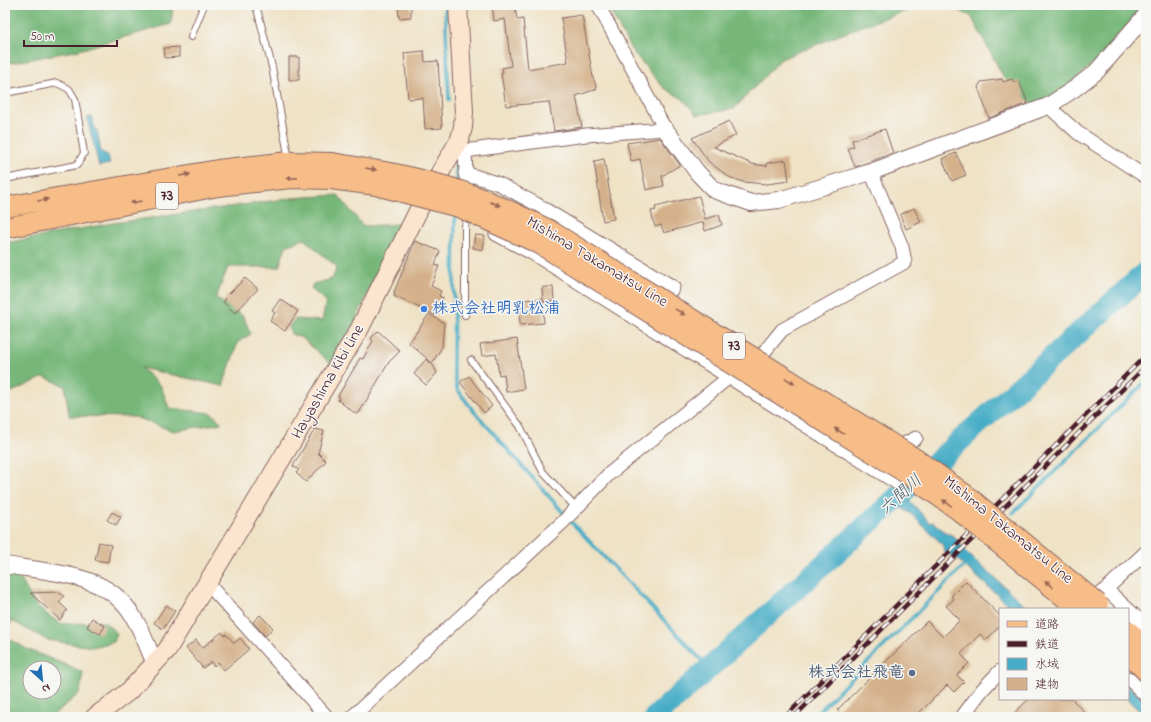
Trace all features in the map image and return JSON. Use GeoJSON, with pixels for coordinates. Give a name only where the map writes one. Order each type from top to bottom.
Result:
{"type":"FeatureCollection","features":[{"type":"Feature","properties":{"kind":"main road","name":"Hayashima Kibi Line"},"geometry":{"type":"LineString","coordinates":[[95,717],[129,691],[167,650],[208,584],[359,330],[422,203],[458,152],[463,127],[464,112],[458,5]]}},
{"type":"Feature","properties":{"kind":"main road","name":"Mishima Takamatsu Line"},"geometry":{"type":"LineString","coordinates":[[5,207],[218,170],[290,162],[332,171],[459,207],[495,222],[540,244],[903,471],[957,509],[1078,608]]}},
{"type":"Feature","properties":{"kind":"main road","name":"Mishima Takamatsu Line"},"geometry":{"type":"LineString","coordinates":[[5,228],[218,186],[291,178],[332,171],[418,178],[461,191],[503,207],[549,230],[914,458],[967,496],[1099,603]]}},
{"type":"Feature","properties":{"kind":"main road"},"geometry":{"type":"LineString","coordinates":[[1129,633],[1146,648]]}},
{"type":"Feature","properties":{"kind":"main road"},"geometry":{"type":"LineString","coordinates":[[1129,654],[1146,670]]}},
{"type":"Feature","properties":{"kind":"street"},"geometry":{"type":"LineString","coordinates":[[598,5],[665,129],[697,172],[714,190],[751,203],[779,200],[871,172],[1048,106],[1096,72],[1146,15]]}},
{"type":"Feature","properties":{"kind":"street"},"geometry":{"type":"LineString","coordinates":[[1048,106],[1078,133],[1146,176]]}},
{"type":"Feature","properties":{"kind":"street"},"geometry":{"type":"LineString","coordinates":[[665,129],[586,135],[458,152],[465,173],[468,214],[479,225],[532,253],[897,484]]}},
{"type":"Feature","properties":{"kind":"street"},"geometry":{"type":"LineString","coordinates":[[352,717],[570,515],[609,474],[728,378],[756,362],[782,330],[905,262],[902,247],[871,172]]}},
{"type":"Feature","properties":{"kind":"street"},"geometry":{"type":"LineString","coordinates":[[465,173],[500,184],[536,204],[673,287],[646,326]]}},
{"type":"Feature","properties":{"kind":"street"},"geometry":{"type":"LineString","coordinates":[[865,464],[916,438]]}},
{"type":"Feature","properties":{"kind":"street"},"geometry":{"type":"LineString","coordinates":[[1109,608],[1099,603],[1146,552]]}},
{"type":"Feature","properties":{"kind":"street"},"geometry":{"type":"LineString","coordinates":[[5,565],[90,581],[109,590],[121,600],[130,612],[155,664]]}},
{"type":"Feature","properties":{"kind":"street"},"geometry":{"type":"LineString","coordinates":[[208,584],[327,717]]}},
{"type":"Feature","properties":{"kind":"street"},"geometry":{"type":"LineString","coordinates":[[1129,618],[1146,626]]}},
{"type":"Feature","properties":{"kind":"street"},"geometry":{"type":"LineString","coordinates":[[962,717],[982,690],[999,672]]}},
{"type":"Feature","properties":{"kind":"street"},"geometry":{"type":"LineString","coordinates":[[1129,679],[1146,696]]}},
{"type":"Feature","properties":{"kind":"lane"},"geometry":{"type":"LineString","coordinates":[[191,37],[204,5]]}},
{"type":"Feature","properties":{"kind":"lane"},"geometry":{"type":"LineString","coordinates":[[256,5],[272,67],[290,162]]}},
{"type":"Feature","properties":{"kind":"lane"},"geometry":{"type":"LineString","coordinates":[[5,93],[57,83],[69,89],[75,99],[84,153],[77,165],[5,179]]}},
{"type":"Feature","properties":{"kind":"lane"},"geometry":{"type":"LineString","coordinates":[[465,315],[465,226],[468,214]]}},
{"type":"Feature","properties":{"kind":"lane"},"geometry":{"type":"LineString","coordinates":[[471,360],[520,426],[543,472],[570,515]]}},
{"type":"Feature","properties":{"kind":"green space"},"geometry":{"type":"Polygon","coordinates":[[[5,5],[173,5],[171,24],[79,50],[5,64],[5,5]]]}},
{"type":"Feature","properties":{"kind":"green space"},"geometry":{"type":"Polygon","coordinates":[[[607,5],[922,5],[862,26],[781,59],[734,109],[697,115],[683,99],[664,88],[632,51],[607,5]]]}},
{"type":"Feature","properties":{"kind":"green space"},"geometry":{"type":"Polygon","coordinates":[[[945,5],[1143,5],[1120,35],[1095,62],[1067,86],[1036,107],[1004,78],[971,16],[945,5]]]}},
{"type":"Feature","properties":{"kind":"green space"},"geometry":{"type":"Polygon","coordinates":[[[338,195],[363,226],[399,224],[351,331],[331,364],[302,338],[291,334],[289,326],[295,319],[322,321],[326,301],[311,289],[313,284],[332,279],[337,267],[304,239],[286,246],[279,267],[228,267],[216,298],[243,316],[251,334],[238,342],[223,386],[141,368],[161,386],[169,408],[211,413],[222,423],[173,431],[135,417],[69,416],[65,386],[44,377],[5,395],[5,243],[107,224],[292,198],[338,195]]]}},
{"type":"Feature","properties":{"kind":"green space"},"geometry":{"type":"Polygon","coordinates":[[[5,573],[18,575],[37,607],[61,624],[104,622],[117,633],[114,642],[92,647],[47,640],[12,621],[5,634],[5,573]]]}},
{"type":"Feature","properties":{"kind":"green space"},"geometry":{"type":"Polygon","coordinates":[[[5,636],[27,649],[54,660],[22,660],[22,700],[62,700],[62,663],[83,672],[80,693],[51,717],[5,717],[5,636]]]}},
{"type":"Feature","properties":{"kind":"water"},"geometry":{"type":"Polygon","coordinates":[[[92,117],[95,130],[97,130],[101,152],[108,155],[110,164],[99,166],[87,118],[92,117]]]}},
{"type":"Feature","properties":{"kind":"water"},"geometry":{"type":"Polygon","coordinates":[[[910,501],[930,523],[933,522],[944,531],[955,537],[966,552],[1028,608],[1012,608],[958,560],[945,552],[942,544],[910,513],[902,508],[910,501]]]}},
{"type":"Feature","properties":{"kind":"water"},"geometry":{"type":"Polygon","coordinates":[[[1129,686],[1146,702],[1146,717],[1128,700],[1129,686]]]}},
{"type":"Feature","properties":{"kind":"building"},"geometry":{"type":"Polygon","coordinates":[[[398,5],[411,5],[411,17],[399,18],[398,5]]]}},
{"type":"Feature","properties":{"kind":"building"},"geometry":{"type":"Polygon","coordinates":[[[492,5],[515,5],[517,20],[523,19],[528,69],[568,62],[561,18],[582,15],[593,77],[597,89],[576,96],[582,127],[554,131],[549,102],[506,106],[501,73],[503,73],[502,68],[511,66],[505,19],[494,21],[492,5]]]}},
{"type":"Feature","properties":{"kind":"building"},"geometry":{"type":"Polygon","coordinates":[[[179,47],[179,57],[165,58],[164,48],[179,47]]]}},
{"type":"Feature","properties":{"kind":"building"},"geometry":{"type":"Polygon","coordinates":[[[424,51],[425,62],[438,61],[442,128],[425,129],[423,98],[408,99],[404,53],[424,51]]]}},
{"type":"Feature","properties":{"kind":"building"},"geometry":{"type":"Polygon","coordinates":[[[289,57],[299,57],[299,80],[289,80],[289,57]]]}},
{"type":"Feature","properties":{"kind":"building"},"geometry":{"type":"Polygon","coordinates":[[[1002,79],[1003,82],[1012,79],[1014,83],[1019,81],[1028,103],[989,118],[978,87],[981,82],[1002,79]]]}},
{"type":"Feature","properties":{"kind":"building"},"geometry":{"type":"Polygon","coordinates":[[[729,121],[736,135],[714,147],[752,164],[767,166],[767,163],[786,160],[789,181],[767,184],[743,182],[729,177],[709,162],[692,138],[729,121]]]}},
{"type":"Feature","properties":{"kind":"building"},"geometry":{"type":"Polygon","coordinates":[[[885,129],[893,153],[855,167],[848,148],[854,147],[852,140],[885,129]]]}},
{"type":"Feature","properties":{"kind":"building"},"geometry":{"type":"Polygon","coordinates":[[[660,138],[680,165],[662,176],[664,186],[646,190],[640,159],[631,161],[627,143],[660,138]]]}},
{"type":"Feature","properties":{"kind":"building"},"geometry":{"type":"Polygon","coordinates":[[[956,153],[966,175],[952,181],[942,159],[956,153]]]}},
{"type":"Feature","properties":{"kind":"building"},"geometry":{"type":"Polygon","coordinates":[[[604,159],[614,219],[603,221],[594,161],[604,159]]]}},
{"type":"Feature","properties":{"kind":"building"},"geometry":{"type":"Polygon","coordinates":[[[699,196],[705,219],[719,215],[722,225],[705,231],[703,222],[664,233],[661,225],[655,227],[651,211],[656,210],[655,207],[699,196]]]}},
{"type":"Feature","properties":{"kind":"building"},"geometry":{"type":"Polygon","coordinates":[[[914,208],[921,222],[906,229],[900,215],[914,208]]]}},
{"type":"Feature","properties":{"kind":"building"},"geometry":{"type":"Polygon","coordinates":[[[475,235],[485,236],[483,250],[473,248],[475,235]]]}},
{"type":"Feature","properties":{"kind":"building"},"geometry":{"type":"Polygon","coordinates":[[[415,241],[440,251],[435,265],[439,266],[431,286],[441,291],[439,296],[443,298],[435,315],[394,296],[394,292],[415,241]]]}},
{"type":"Feature","properties":{"kind":"building"},"geometry":{"type":"Polygon","coordinates":[[[245,278],[258,289],[235,313],[223,302],[226,299],[225,298],[245,278]]]}},
{"type":"Feature","properties":{"kind":"building"},"geometry":{"type":"Polygon","coordinates":[[[553,287],[554,301],[543,302],[542,288],[553,287]]]}},
{"type":"Feature","properties":{"kind":"building"},"geometry":{"type":"Polygon","coordinates":[[[280,299],[298,311],[285,331],[270,321],[275,313],[272,311],[280,299]]]}},
{"type":"Feature","properties":{"kind":"building"},"geometry":{"type":"Polygon","coordinates":[[[542,299],[544,323],[520,325],[519,300],[542,299]]]}},
{"type":"Feature","properties":{"kind":"building"},"geometry":{"type":"Polygon","coordinates":[[[429,314],[444,323],[442,347],[432,363],[409,343],[429,314]]]}},
{"type":"Feature","properties":{"kind":"building"},"geometry":{"type":"Polygon","coordinates":[[[378,331],[400,351],[389,362],[359,413],[356,414],[338,400],[340,397],[338,396],[360,358],[363,359],[373,341],[371,338],[378,331]]]}},
{"type":"Feature","properties":{"kind":"building"},"geometry":{"type":"Polygon","coordinates":[[[517,339],[524,389],[506,392],[504,374],[499,375],[496,354],[482,356],[480,344],[517,339]]]}},
{"type":"Feature","properties":{"kind":"building"},"geometry":{"type":"Polygon","coordinates":[[[426,359],[433,365],[437,373],[426,385],[414,374],[426,359]]]}},
{"type":"Feature","properties":{"kind":"building"},"geometry":{"type":"Polygon","coordinates":[[[469,376],[492,406],[484,413],[460,382],[469,376]]]}},
{"type":"Feature","properties":{"kind":"building"},"geometry":{"type":"Polygon","coordinates":[[[315,429],[324,431],[318,453],[326,461],[306,482],[296,473],[299,470],[293,466],[315,429]]]}},
{"type":"Feature","properties":{"kind":"building"},"geometry":{"type":"Polygon","coordinates":[[[112,512],[121,517],[116,525],[107,520],[112,512]]]}},
{"type":"Feature","properties":{"kind":"building"},"geometry":{"type":"Polygon","coordinates":[[[99,542],[111,545],[108,562],[95,560],[99,542]]]}},
{"type":"Feature","properties":{"kind":"building"},"geometry":{"type":"Polygon","coordinates":[[[966,581],[999,615],[999,627],[986,640],[980,634],[961,654],[969,663],[957,675],[964,682],[954,692],[947,685],[915,717],[844,717],[837,710],[927,621],[943,637],[960,620],[946,606],[954,599],[951,596],[966,581]]]}},
{"type":"Feature","properties":{"kind":"building"},"geometry":{"type":"Polygon","coordinates":[[[58,592],[64,596],[59,602],[67,610],[60,620],[30,593],[58,592]]]}},
{"type":"Feature","properties":{"kind":"building"},"geometry":{"type":"Polygon","coordinates":[[[166,605],[175,611],[163,629],[154,623],[166,605]]]}},
{"type":"Feature","properties":{"kind":"building"},"geometry":{"type":"Polygon","coordinates":[[[260,615],[273,628],[265,636],[253,622],[260,615]]]}},
{"type":"Feature","properties":{"kind":"building"},"geometry":{"type":"Polygon","coordinates":[[[92,618],[105,626],[100,634],[87,627],[92,618]]]}},
{"type":"Feature","properties":{"kind":"building"},"geometry":{"type":"Polygon","coordinates":[[[222,632],[225,636],[226,634],[234,643],[240,638],[249,649],[224,670],[218,662],[214,666],[211,662],[203,668],[186,648],[196,640],[202,648],[222,632]]]}},
{"type":"Feature","properties":{"kind":"building"},"geometry":{"type":"Polygon","coordinates":[[[1028,700],[1073,700],[1089,717],[1010,717],[1028,700]]]}},
{"type":"Feature","properties":{"kind":"waterway"},"geometry":{"type":"LineString","coordinates":[[445,5],[449,100]]}},
{"type":"Feature","properties":{"kind":"waterway"},"geometry":{"type":"LineString","coordinates":[[456,166],[456,183]]}},
{"type":"Feature","properties":{"kind":"waterway"},"geometry":{"type":"LineString","coordinates":[[455,213],[453,366],[457,389],[472,409],[575,526],[709,668]]}},
{"type":"Feature","properties":{"kind":"waterway","name":"六間川"},"geometry":{"type":"LineString","coordinates":[[655,717],[1146,272]]}},
{"type":"Feature","properties":{"kind":"waterway"},"geometry":{"type":"LineString","coordinates":[[1013,513],[1146,381]]}},
{"type":"Feature","properties":{"kind":"waterway"},"geometry":{"type":"LineString","coordinates":[[898,497],[909,508]]}},
{"type":"Feature","properties":{"kind":"waterway"},"geometry":{"type":"LineString","coordinates":[[1137,551],[1146,543]]}},
{"type":"Feature","properties":{"kind":"waterway"},"geometry":{"type":"LineString","coordinates":[[813,717],[966,564]]}},
{"type":"Feature","properties":{"kind":"railway"},"geometry":{"type":"LineString","coordinates":[[785,717],[1146,355]]}},
{"type":"Feature","properties":{"kind":"railway"},"geometry":{"type":"LineString","coordinates":[[794,717],[1146,366]]}},
{"type":"Feature","properties":{"kind":"place","name":"株式会社明乳松浦"},"geometry":{"type":"Point","coordinates":[424,309]}},
{"type":"Feature","properties":{"kind":"place","name":"株式会社飛竜"},"geometry":{"type":"Point","coordinates":[912,673]}}]}
